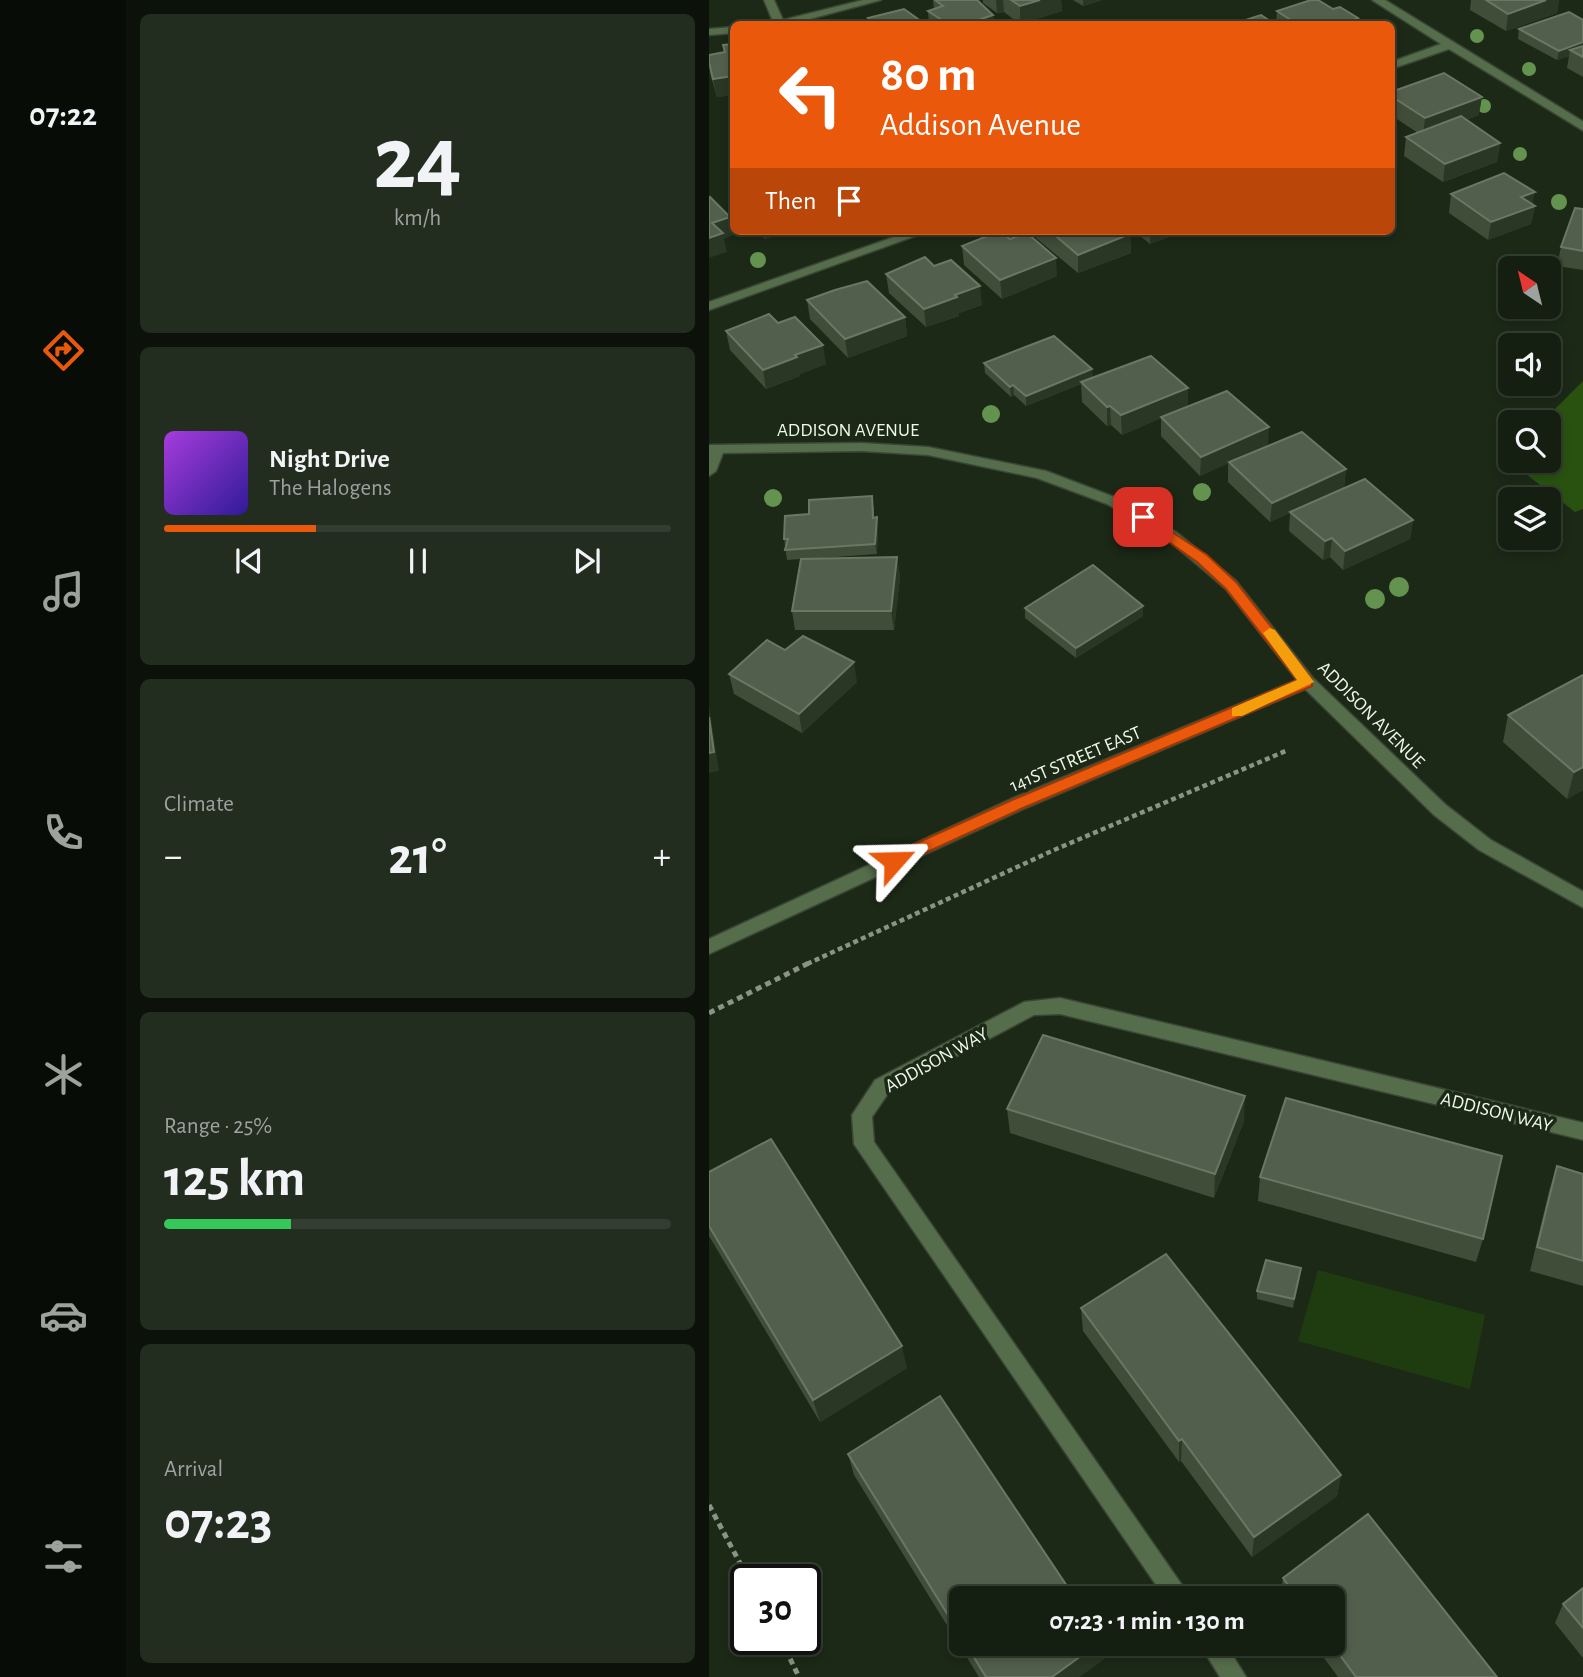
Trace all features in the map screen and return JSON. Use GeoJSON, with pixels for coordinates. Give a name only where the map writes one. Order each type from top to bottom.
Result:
{"type":"FeatureCollection","features":[{"type":"Feature","properties":{"kind":"street"},"geometry":{"type":"LineString","coordinates":[[769,0],[779,21]]}},
{"type":"Feature","properties":{"kind":"street"},"geometry":{"type":"LineString","coordinates":[[792,21],[876,0]]}},
{"type":"Feature","properties":{"kind":"street"},"geometry":{"type":"LineString","coordinates":[[1377,0],[1583,128]]}},
{"type":"Feature","properties":{"kind":"street"},"geometry":{"type":"LineString","coordinates":[[709,33],[730,30]]}},
{"type":"Feature","properties":{"kind":"street"},"geometry":{"type":"LineString","coordinates":[[1395,65],[1450,46]]}},
{"type":"Feature","properties":{"kind":"street"},"geometry":{"type":"LineString","coordinates":[[709,306],[912,235]]}},
{"type":"Feature","properties":{"kind":"street","name":"ADDISON AVENUE"},"geometry":{"type":"LineString","coordinates":[[713,449],[861,447],[918,450],[1007,464],[1081,488],[1143,517],[1202,559],[1231,585],[1307,682],[1440,810],[1485,845],[1583,901]]}},
{"type":"Feature","properties":{"kind":"street"},"geometry":{"type":"LineString","coordinates":[[709,471],[713,449]]}},
{"type":"Feature","properties":{"kind":"street","name":"141ST STREET EAST"},"geometry":{"type":"LineString","coordinates":[[709,947],[1017,804],[1307,682]]}},
{"type":"Feature","properties":{"kind":"street","name":"ADDISON WAY"},"geometry":{"type":"LineString","coordinates":[[1171,1586],[864,1144],[862,1115],[882,1086],[1031,1007],[1060,1006],[1583,1132]]}},
{"type":"Feature","properties":{"kind":"street"},"geometry":{"type":"LineString","coordinates":[[1220,1656],[1234,1677]]}},
{"type":"Feature","properties":{"kind":"path"},"geometry":{"type":"LineString","coordinates":[[709,1013],[808,962],[957,893],[1231,771],[1288,750]]}},
{"type":"Feature","properties":{"kind":"path"},"geometry":{"type":"LineString","coordinates":[[709,1505],[740,1564]]}},
{"type":"Feature","properties":{"kind":"path"},"geometry":{"type":"LineString","coordinates":[[788,1655],[799,1677]]}},
{"type":"Feature","properties":{"kind":"shaded area"},"geometry":{"type":"Polygon","coordinates":[[[1583,381],[1583,509],[1575,512],[1561,501],[1561,487],[1543,487],[1525,473],[1561,473],[1561,410],[1554,410],[1583,381]]]}},
{"type":"Feature","properties":{"kind":"shaded area"},"geometry":{"type":"Polygon","coordinates":[[[1318,1270],[1485,1315],[1470,1389],[1298,1341],[1318,1270]]]}},
{"type":"Feature","properties":{"kind":"building"},"geometry":{"type":"Polygon","coordinates":[[[935,0],[977,0],[993,15],[975,21],[943,21],[928,11],[943,6],[935,0]]]}},
{"type":"Feature","properties":{"kind":"building"},"geometry":{"type":"Polygon","coordinates":[[[1011,0],[1040,0],[1020,6],[1011,0]]]}},
{"type":"Feature","properties":{"kind":"building"},"geometry":{"type":"Polygon","coordinates":[[[1318,0],[1333,9],[1340,7],[1358,18],[1350,21],[1292,21],[1277,11],[1318,0]]]}},
{"type":"Feature","properties":{"kind":"building"},"geometry":{"type":"Polygon","coordinates":[[[1486,0],[1546,0],[1508,14],[1486,0]]]}},
{"type":"Feature","properties":{"kind":"building"},"geometry":{"type":"Polygon","coordinates":[[[904,9],[921,21],[872,21],[868,18],[904,9]]]}},
{"type":"Feature","properties":{"kind":"building"},"geometry":{"type":"Polygon","coordinates":[[[1569,12],[1583,20],[1583,42],[1559,51],[1519,29],[1569,12]]]}},
{"type":"Feature","properties":{"kind":"building"},"geometry":{"type":"Polygon","coordinates":[[[1261,15],[1270,21],[1242,21],[1261,15]]]}},
{"type":"Feature","properties":{"kind":"building"},"geometry":{"type":"Polygon","coordinates":[[[730,44],[730,76],[713,79],[709,55],[725,52],[723,45],[730,44]]]}},
{"type":"Feature","properties":{"kind":"building"},"geometry":{"type":"Polygon","coordinates":[[[1583,46],[1583,57],[1570,50],[1583,46]]]}},
{"type":"Feature","properties":{"kind":"building"},"geometry":{"type":"Polygon","coordinates":[[[1444,73],[1482,97],[1425,118],[1395,99],[1395,91],[1444,73]]]}},
{"type":"Feature","properties":{"kind":"building"},"geometry":{"type":"Polygon","coordinates":[[[1461,116],[1500,143],[1445,164],[1406,137],[1461,116]]]}},
{"type":"Feature","properties":{"kind":"building"},"geometry":{"type":"Polygon","coordinates":[[[1504,173],[1535,192],[1521,197],[1535,206],[1491,222],[1451,194],[1504,173]]]}},
{"type":"Feature","properties":{"kind":"building"},"geometry":{"type":"Polygon","coordinates":[[[709,198],[730,217],[712,223],[723,233],[709,238],[709,198]]]}},
{"type":"Feature","properties":{"kind":"building"},"geometry":{"type":"Polygon","coordinates":[[[1575,208],[1583,209],[1583,251],[1561,247],[1575,208]]]}},
{"type":"Feature","properties":{"kind":"building"},"geometry":{"type":"Polygon","coordinates":[[[990,235],[1005,235],[1010,239],[1029,235],[1056,258],[1000,280],[962,246],[990,235]]]}},
{"type":"Feature","properties":{"kind":"building"},"geometry":{"type":"Polygon","coordinates":[[[1055,235],[1128,235],[1078,255],[1055,235]]]}},
{"type":"Feature","properties":{"kind":"building"},"geometry":{"type":"Polygon","coordinates":[[[925,257],[934,266],[951,260],[980,286],[924,309],[886,274],[925,257]]]}},
{"type":"Feature","properties":{"kind":"building"},"geometry":{"type":"Polygon","coordinates":[[[867,281],[905,317],[845,339],[807,300],[835,290],[867,281]]]}},
{"type":"Feature","properties":{"kind":"building"},"geometry":{"type":"Polygon","coordinates":[[[769,314],[778,323],[795,317],[823,345],[763,370],[726,331],[769,314]]]}},
{"type":"Feature","properties":{"kind":"building"},"geometry":{"type":"Polygon","coordinates":[[[1054,336],[1092,369],[1026,396],[1013,385],[1010,387],[984,363],[1054,336]]]}},
{"type":"Feature","properties":{"kind":"building"},"geometry":{"type":"Polygon","coordinates":[[[1151,356],[1188,388],[1121,415],[1110,406],[1107,407],[1081,382],[1151,356]]]}},
{"type":"Feature","properties":{"kind":"building"},"geometry":{"type":"Polygon","coordinates":[[[1227,391],[1269,427],[1201,457],[1161,417],[1227,391]]]}},
{"type":"Feature","properties":{"kind":"building"},"geometry":{"type":"Polygon","coordinates":[[[1302,432],[1346,469],[1272,503],[1229,462],[1302,432]]]}},
{"type":"Feature","properties":{"kind":"building"},"geometry":{"type":"Polygon","coordinates":[[[1365,479],[1413,520],[1345,551],[1332,538],[1325,541],[1290,512],[1365,479]]]}},
{"type":"Feature","properties":{"kind":"building"},"geometry":{"type":"Polygon","coordinates":[[[872,496],[873,518],[877,517],[875,544],[785,550],[788,539],[784,539],[785,516],[809,514],[809,500],[872,496]]]}},
{"type":"Feature","properties":{"kind":"building"},"geometry":{"type":"Polygon","coordinates":[[[897,557],[891,611],[792,611],[801,559],[897,557]]]}},
{"type":"Feature","properties":{"kind":"building"},"geometry":{"type":"Polygon","coordinates":[[[1093,565],[1143,606],[1076,648],[1025,608],[1093,565]]]}},
{"type":"Feature","properties":{"kind":"building"},"geometry":{"type":"Polygon","coordinates":[[[803,636],[854,662],[799,714],[729,674],[767,640],[785,650],[803,636]]]}},
{"type":"Feature","properties":{"kind":"building"},"geometry":{"type":"Polygon","coordinates":[[[1583,675],[1583,767],[1574,772],[1508,715],[1583,675]]]}},
{"type":"Feature","properties":{"kind":"building"},"geometry":{"type":"Polygon","coordinates":[[[709,717],[714,752],[709,753],[709,717]]]}},
{"type":"Feature","properties":{"kind":"building"},"geometry":{"type":"Polygon","coordinates":[[[1043,1035],[1245,1096],[1215,1174],[1007,1109],[1043,1035]]]}},
{"type":"Feature","properties":{"kind":"building"},"geometry":{"type":"Polygon","coordinates":[[[1286,1098],[1502,1156],[1483,1239],[1260,1177],[1286,1098]]]}},
{"type":"Feature","properties":{"kind":"building"},"geometry":{"type":"Polygon","coordinates":[[[771,1139],[902,1346],[813,1400],[709,1226],[709,1172],[771,1139]]]}},
{"type":"Feature","properties":{"kind":"building"},"geometry":{"type":"Polygon","coordinates":[[[1557,1166],[1583,1174],[1583,1261],[1537,1247],[1557,1166]]]}},
{"type":"Feature","properties":{"kind":"building"},"geometry":{"type":"Polygon","coordinates":[[[1166,1254],[1341,1475],[1254,1537],[1081,1308],[1166,1254]]]}},
{"type":"Feature","properties":{"kind":"building"},"geometry":{"type":"Polygon","coordinates":[[[1266,1260],[1301,1268],[1294,1299],[1257,1291],[1266,1260]]]}},
{"type":"Feature","properties":{"kind":"building"},"geometry":{"type":"Polygon","coordinates":[[[940,1396],[1067,1586],[949,1586],[949,1617],[848,1454],[940,1396]]]}},
{"type":"Feature","properties":{"kind":"building"},"geometry":{"type":"Polygon","coordinates":[[[1368,1514],[1497,1677],[1356,1677],[1341,1656],[1345,1656],[1345,1586],[1289,1586],[1283,1578],[1368,1514]]]}},
{"type":"Feature","properties":{"kind":"building"},"geometry":{"type":"Polygon","coordinates":[[[1583,1588],[1583,1628],[1563,1604],[1583,1588]]]}},
{"type":"Feature","properties":{"kind":"building"},"geometry":{"type":"Polygon","coordinates":[[[973,1656],[1081,1656],[1052,1677],[986,1677],[973,1656]]]}},
{"type":"Feature","properties":{"kind":"slow traffic"},"geometry":{"type":"LineString","coordinates":[[1237,712],[1307,682],[1270,633]]}},
{"type":"Feature","properties":{"kind":"route"},"geometry":{"type":"LineString","coordinates":[[894,861],[1017,804],[1307,682],[1231,585],[1171,535],[1143,517]]}}]}
